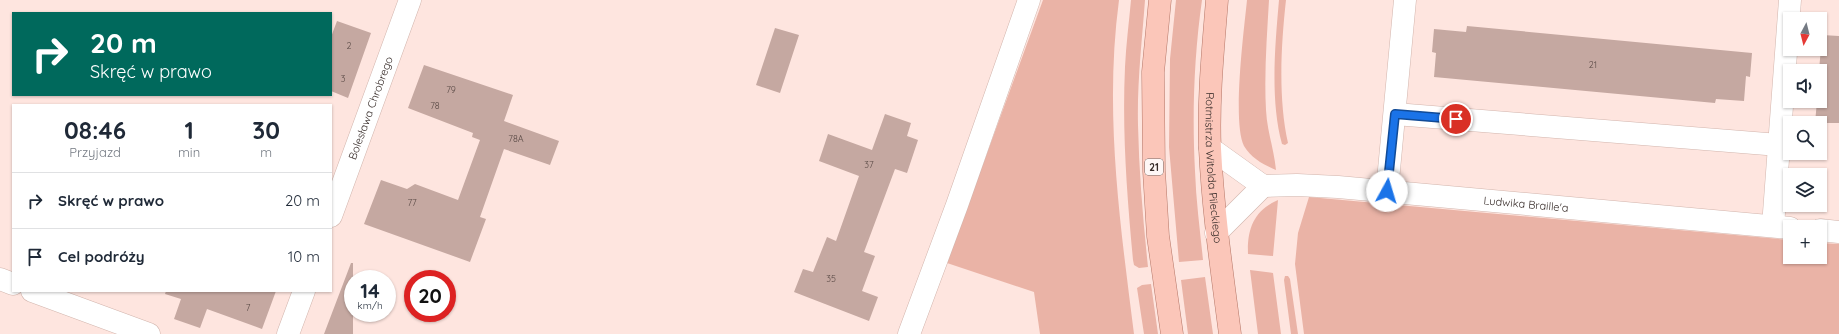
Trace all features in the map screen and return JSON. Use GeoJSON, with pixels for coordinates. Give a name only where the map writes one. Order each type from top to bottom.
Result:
{"type":"FeatureCollection","features":[{"type":"Feature","properties":{"kind":"main road","name":"21"},"geometry":{"type":"LineString","coordinates":[[1160,0],[1153,72],[1154,171],[1158,236],[1172,334]]}},
{"type":"Feature","properties":{"kind":"main road","name":"Rotmistrza Witolda Pileckiego"},"geometry":{"type":"LineString","coordinates":[[1217,0],[1210,77],[1210,148],[1216,233],[1230,334]]}},
{"type":"Feature","properties":{"kind":"street","name":"Bolesława Chrobrego"},"geometry":{"type":"LineString","coordinates":[[332,213],[410,0]]}},
{"type":"Feature","properties":{"kind":"street"},"geometry":{"type":"LineString","coordinates":[[909,334],[957,206],[1029,0]]}},
{"type":"Feature","properties":{"kind":"street"},"geometry":{"type":"LineString","coordinates":[[1387,191],[1405,0]]}},
{"type":"Feature","properties":{"kind":"street"},"geometry":{"type":"LineString","coordinates":[[1781,227],[1779,145],[1790,0]]}},
{"type":"Feature","properties":{"kind":"street"},"geometry":{"type":"LineString","coordinates":[[1395,114],[1779,145]]}},
{"type":"Feature","properties":{"kind":"street"},"geometry":{"type":"LineString","coordinates":[[1210,148],[1262,186],[1216,233]]}},
{"type":"Feature","properties":{"kind":"street","name":"Ludwika Braille'a"},"geometry":{"type":"LineString","coordinates":[[1262,186],[1297,185],[1387,191],[1781,227]]}},
{"type":"Feature","properties":{"kind":"street"},"geometry":{"type":"LineString","coordinates":[[1827,231],[1839,232]]}},
{"type":"Feature","properties":{"kind":"street"},"geometry":{"type":"LineString","coordinates":[[0,279],[12,284]]}},
{"type":"Feature","properties":{"kind":"street"},"geometry":{"type":"LineString","coordinates":[[35,292],[149,334]]}},
{"type":"Feature","properties":{"kind":"street"},"geometry":{"type":"LineString","coordinates":[[288,334],[304,292]]}},
{"type":"Feature","properties":{"kind":"shaded area"},"geometry":{"type":"Polygon","coordinates":[[[1043,0],[1119,0],[1113,84],[1113,126],[1119,209],[1134,334],[1040,334],[1034,292],[947,263],[1043,0]]]}},
{"type":"Feature","properties":{"kind":"shaded area"},"geometry":{"type":"Polygon","coordinates":[[[1131,0],[1145,0],[1139,78],[1138,125],[1139,160],[1148,267],[1139,268],[1134,265],[1133,260],[1125,140],[1125,67],[1131,0]]]}},
{"type":"Feature","properties":{"kind":"shaded area"},"geometry":{"type":"Polygon","coordinates":[[[1176,0],[1202,0],[1195,64],[1194,150],[1196,193],[1203,260],[1179,262],[1169,147],[1170,59],[1176,0]]]}},
{"type":"Feature","properties":{"kind":"shaded area"},"geometry":{"type":"Polygon","coordinates":[[[1247,0],[1269,0],[1265,96],[1268,125],[1276,170],[1262,163],[1250,154],[1244,146],[1241,134],[1239,97],[1247,0]]]}},
{"type":"Feature","properties":{"kind":"shaded area"},"geometry":{"type":"Polygon","coordinates":[[[1279,0],[1286,0],[1281,72],[1283,108],[1288,143],[1285,145],[1282,144],[1278,127],[1274,73],[1279,0]]]}},
{"type":"Feature","properties":{"kind":"shaded area"},"geometry":{"type":"Polygon","coordinates":[[[1309,197],[1783,239],[1783,264],[1827,264],[1827,243],[1839,244],[1839,334],[1304,334],[1295,264],[1298,233],[1309,197]]]}},
{"type":"Feature","properties":{"kind":"shaded area"},"geometry":{"type":"Polygon","coordinates":[[[1278,200],[1273,256],[1248,254],[1249,236],[1254,221],[1263,209],[1278,200]]]}},
{"type":"Feature","properties":{"kind":"shaded area"},"geometry":{"type":"Polygon","coordinates":[[[1250,270],[1273,273],[1281,334],[1258,334],[1250,270]]]}},
{"type":"Feature","properties":{"kind":"shaded area"},"geometry":{"type":"Polygon","coordinates":[[[1285,276],[1288,276],[1290,279],[1298,334],[1291,334],[1284,280],[1285,276]]]}},
{"type":"Feature","properties":{"kind":"shaded area"},"geometry":{"type":"Polygon","coordinates":[[[1205,277],[1213,334],[1188,334],[1181,280],[1205,277]]]}},
{"type":"Feature","properties":{"kind":"shaded area"},"geometry":{"type":"Polygon","coordinates":[[[1151,284],[1158,334],[1144,334],[1137,288],[1142,285],[1151,284]]]}},
{"type":"Feature","properties":{"kind":"building"},"geometry":{"type":"Polygon","coordinates":[[[337,21],[371,33],[348,98],[332,91],[332,34],[337,21]]]}},
{"type":"Feature","properties":{"kind":"building"},"geometry":{"type":"Polygon","coordinates":[[[1467,26],[1752,53],[1750,77],[1746,76],[1744,101],[1716,99],[1715,103],[1434,77],[1436,53],[1432,52],[1434,29],[1466,32],[1467,26]]]}},
{"type":"Feature","properties":{"kind":"building"},"geometry":{"type":"Polygon","coordinates":[[[775,28],[799,35],[780,93],[756,85],[775,28]]]}},
{"type":"Feature","properties":{"kind":"building"},"geometry":{"type":"Polygon","coordinates":[[[1827,35],[1839,36],[1839,123],[1827,123],[1827,116],[1816,116],[1816,108],[1827,108],[1827,64],[1820,64],[1820,56],[1827,56],[1827,35]]]}},
{"type":"Feature","properties":{"kind":"building"},"geometry":{"type":"Polygon","coordinates":[[[424,65],[513,95],[504,121],[559,141],[550,165],[504,149],[480,217],[486,219],[470,262],[364,224],[381,180],[407,189],[415,184],[458,200],[480,140],[472,137],[473,133],[408,108],[424,65]]]}},
{"type":"Feature","properties":{"kind":"building"},"geometry":{"type":"Polygon","coordinates":[[[885,114],[911,123],[907,136],[918,140],[907,173],[895,169],[864,252],[875,256],[862,291],[878,297],[869,321],[794,292],[803,269],[813,272],[827,237],[836,241],[859,176],[819,161],[828,134],[872,150],[885,114]]]}},
{"type":"Feature","properties":{"kind":"building"},"geometry":{"type":"Polygon","coordinates":[[[351,263],[353,263],[353,270],[348,270],[351,263]]]}},
{"type":"Feature","properties":{"kind":"building"},"geometry":{"type":"Polygon","coordinates":[[[344,281],[344,322],[353,322],[353,334],[324,334],[344,281]]]}},
{"type":"Feature","properties":{"kind":"building"},"geometry":{"type":"Polygon","coordinates":[[[166,292],[276,292],[262,329],[207,309],[200,328],[174,319],[181,299],[165,294],[166,292]]]}},
{"type":"Feature","properties":{"kind":"route"},"geometry":{"type":"LineString","coordinates":[[1387,191],[1395,114],[1456,119]]}}]}
